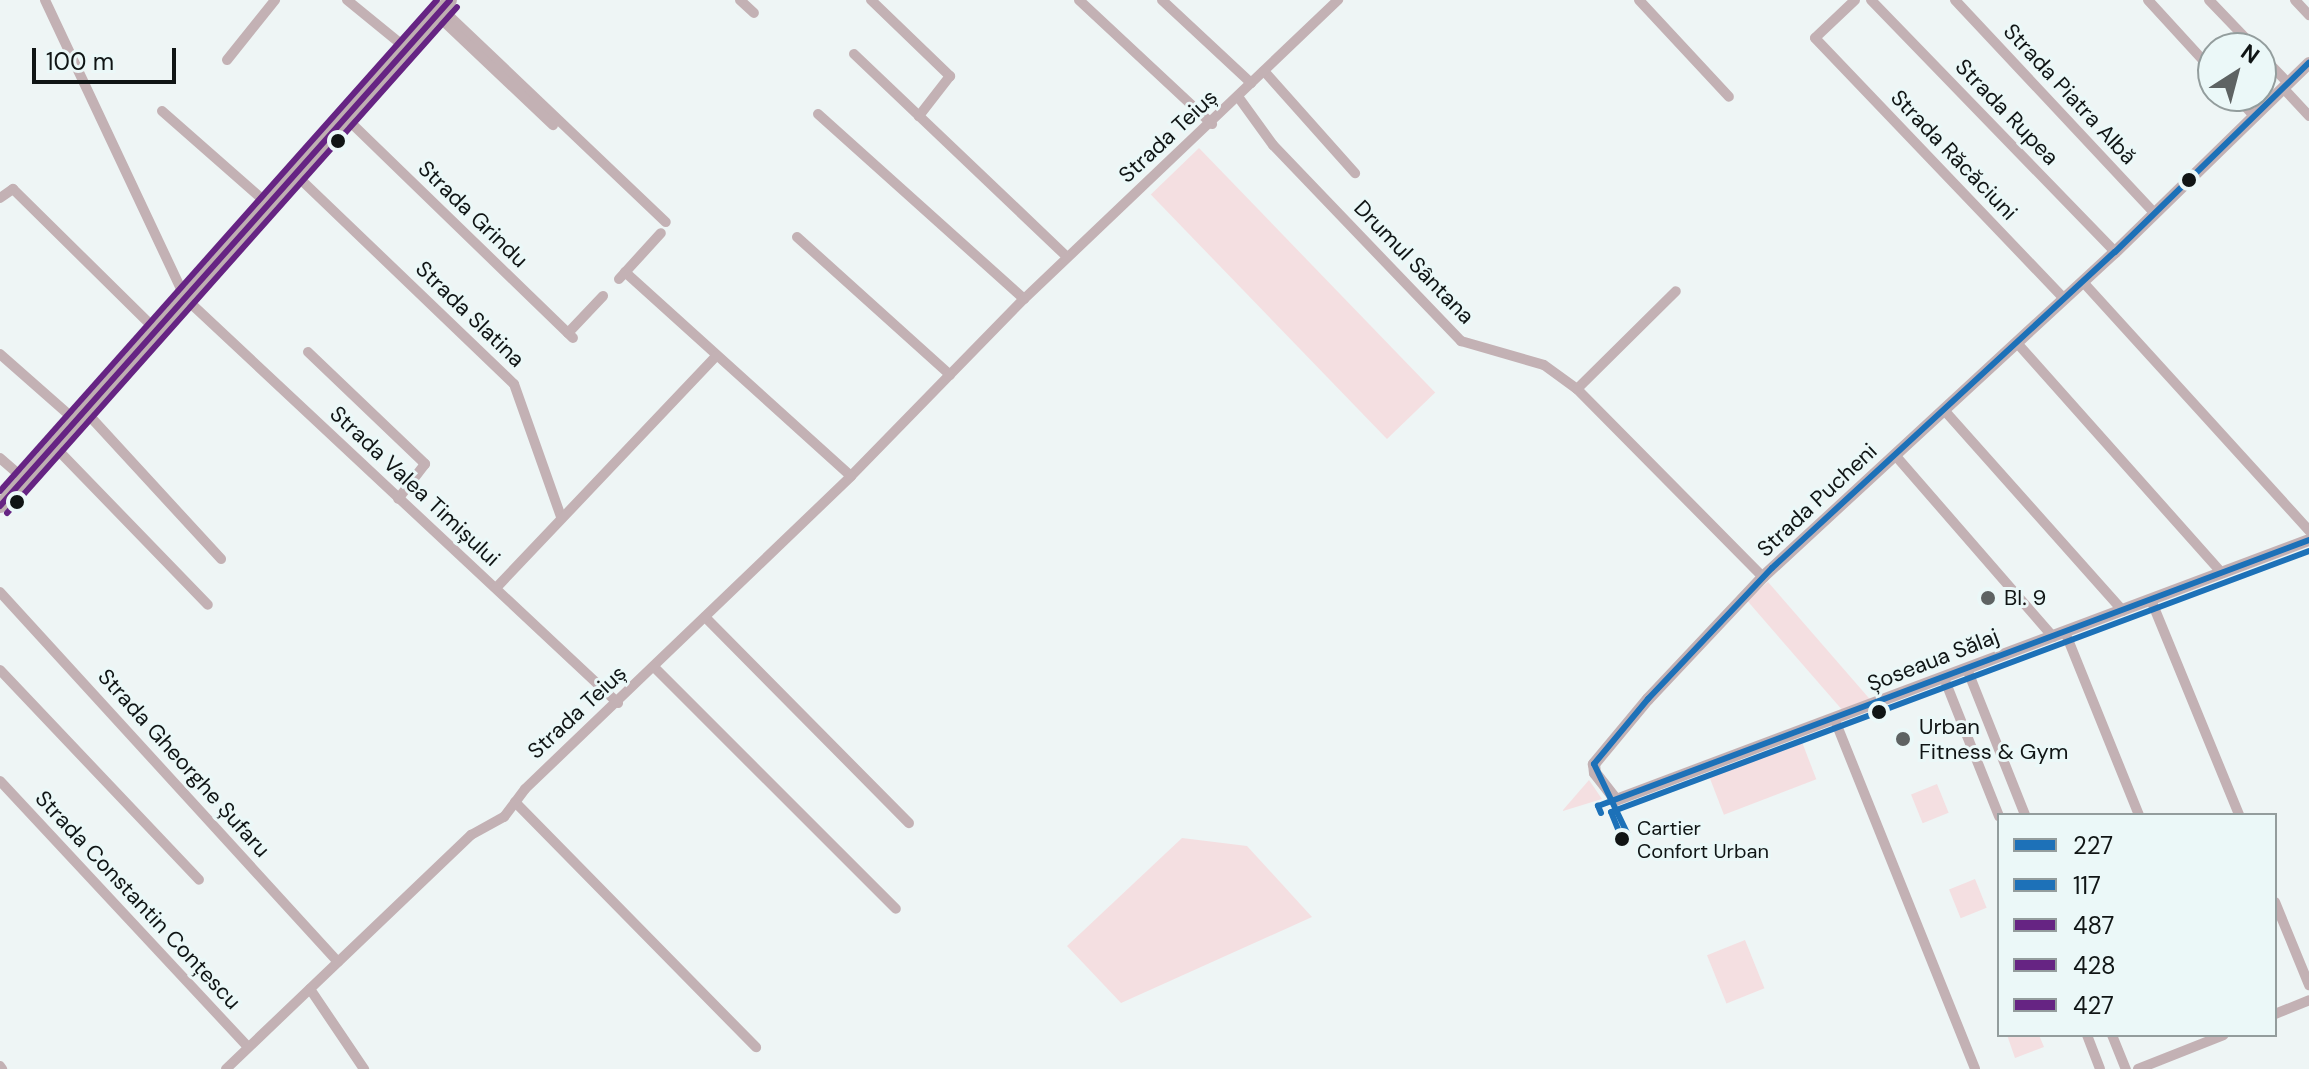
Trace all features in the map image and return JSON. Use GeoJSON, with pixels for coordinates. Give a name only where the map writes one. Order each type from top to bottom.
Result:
{"type":"FeatureCollection","features":[{"type":"Feature","properties":{"kind":"main road"},"geometry":{"type":"LineString","coordinates":[[0,506],[446,5]]}},
{"type":"Feature","properties":{"kind":"street"},"geometry":{"type":"LineString","coordinates":[[45,0],[185,298]]}},
{"type":"Feature","properties":{"kind":"street"},"geometry":{"type":"LineString","coordinates":[[227,60],[275,0]]}},
{"type":"Feature","properties":{"kind":"street"},"geometry":{"type":"LineString","coordinates":[[347,0],[407,49]]}},
{"type":"Feature","properties":{"kind":"street"},"geometry":{"type":"LineString","coordinates":[[740,0],[754,13]]}},
{"type":"Feature","properties":{"kind":"street"},"geometry":{"type":"LineString","coordinates":[[871,0],[951,79],[919,116]]}},
{"type":"Feature","properties":{"kind":"street"},"geometry":{"type":"LineString","coordinates":[[1079,0],[1212,124]]}},
{"type":"Feature","properties":{"kind":"street"},"geometry":{"type":"LineString","coordinates":[[1162,0],[1251,83]]}},
{"type":"Feature","properties":{"kind":"street","name":"Strada Teiuș"},"geometry":{"type":"LineString","coordinates":[[226,1069],[464,842],[501,820],[515,802],[851,476],[1024,299],[1212,124],[1338,0]]}},
{"type":"Feature","properties":{"kind":"street"},"geometry":{"type":"LineString","coordinates":[[1639,0],[1729,97]]}},
{"type":"Feature","properties":{"kind":"street","name":"Strada Răcăciuni"},"geometry":{"type":"LineString","coordinates":[[1855,0],[1815,38],[2064,299]]}},
{"type":"Feature","properties":{"kind":"street","name":"Strada Rupea"},"geometry":{"type":"LineString","coordinates":[[1871,0],[2115,252]]}},
{"type":"Feature","properties":{"kind":"street","name":"Strada Piatra Albă"},"geometry":{"type":"LineString","coordinates":[[1955,0],[2155,214]]}},
{"type":"Feature","properties":{"kind":"street"},"geometry":{"type":"LineString","coordinates":[[2148,0],[2197,54]]}},
{"type":"Feature","properties":{"kind":"street"},"geometry":{"type":"LineString","coordinates":[[2209,0],[2240,32]]}},
{"type":"Feature","properties":{"kind":"street"},"geometry":{"type":"LineString","coordinates":[[2295,0],[2309,15]]}},
{"type":"Feature","properties":{"kind":"street"},"geometry":{"type":"LineString","coordinates":[[446,5],[553,125]]}},
{"type":"Feature","properties":{"kind":"street"},"geometry":{"type":"LineString","coordinates":[[446,5],[663,228],[622,275],[851,476]]}},
{"type":"Feature","properties":{"kind":"street"},"geometry":{"type":"LineString","coordinates":[[854,54],[1067,257]]}},
{"type":"Feature","properties":{"kind":"street","name":"Strada Pucheni"},"geometry":{"type":"LineString","coordinates":[[1616,800],[1597,779],[1594,764],[1763,577],[2115,252],[2309,63]]}},
{"type":"Feature","properties":{"kind":"street"},"geometry":{"type":"LineString","coordinates":[[1264,71],[1355,173]]}},
{"type":"Feature","properties":{"kind":"street"},"geometry":{"type":"LineString","coordinates":[[2277,75],[2309,116]]}},
{"type":"Feature","properties":{"kind":"street","name":"Drumul Sântana"},"geometry":{"type":"LineString","coordinates":[[1239,98],[1273,145],[1461,341],[1544,365],[1577,389],[1763,577]]}},
{"type":"Feature","properties":{"kind":"street"},"geometry":{"type":"LineString","coordinates":[[162,111],[269,205]]}},
{"type":"Feature","properties":{"kind":"street"},"geometry":{"type":"LineString","coordinates":[[2250,112],[2255,117]]}},
{"type":"Feature","properties":{"kind":"street"},"geometry":{"type":"LineString","coordinates":[[818,114],[1024,299]]}},
{"type":"Feature","properties":{"kind":"street","name":"Strada Grindu"},"geometry":{"type":"LineString","coordinates":[[346,118],[570,335],[603,296]]}},
{"type":"Feature","properties":{"kind":"street","name":"Strada Slatina"},"geometry":{"type":"LineString","coordinates":[[296,175],[514,384],[561,517]]}},
{"type":"Feature","properties":{"kind":"street"},"geometry":{"type":"LineString","coordinates":[[0,198],[13,189],[156,330]]}},
{"type":"Feature","properties":{"kind":"street"},"geometry":{"type":"LineString","coordinates":[[797,237],[950,375]]}},
{"type":"Feature","properties":{"kind":"street"},"geometry":{"type":"LineString","coordinates":[[2083,282],[2309,530]]}},
{"type":"Feature","properties":{"kind":"street"},"geometry":{"type":"LineString","coordinates":[[1577,389],[1676,291]]}},
{"type":"Feature","properties":{"kind":"street","name":"Strada Valea Timișului"},"geometry":{"type":"LineString","coordinates":[[185,298],[618,703]]}},
{"type":"Feature","properties":{"kind":"street"},"geometry":{"type":"LineString","coordinates":[[2017,343],[2222,573]]}},
{"type":"Feature","properties":{"kind":"street"},"geometry":{"type":"LineString","coordinates":[[308,352],[425,464],[398,499]]}},
{"type":"Feature","properties":{"kind":"street"},"geometry":{"type":"LineString","coordinates":[[0,354],[80,416],[221,559]]}},
{"type":"Feature","properties":{"kind":"street"},"geometry":{"type":"LineString","coordinates":[[496,588],[716,356]]}},
{"type":"Feature","properties":{"kind":"street"},"geometry":{"type":"LineString","coordinates":[[1944,410],[2123,611]]}},
{"type":"Feature","properties":{"kind":"street"},"geometry":{"type":"LineString","coordinates":[[54,446],[208,605]]}},
{"type":"Feature","properties":{"kind":"street"},"geometry":{"type":"LineString","coordinates":[[1895,455],[2059,635],[2138,813]]}},
{"type":"Feature","properties":{"kind":"street"},"geometry":{"type":"LineString","coordinates":[[0,458],[24,479]]}},
{"type":"Feature","properties":{"kind":"street","name":"Șoseaua Sălaj"},"geometry":{"type":"LineString","coordinates":[[1616,800],[2309,540]]}},
{"type":"Feature","properties":{"kind":"street","name":"Strada Gheorghe Șufaru"},"geometry":{"type":"LineString","coordinates":[[0,592],[338,962]]}},
{"type":"Feature","properties":{"kind":"street"},"geometry":{"type":"LineString","coordinates":[[2151,600],[2238,813]]}},
{"type":"Feature","properties":{"kind":"street"},"geometry":{"type":"LineString","coordinates":[[705,617],[909,823]]}},
{"type":"Feature","properties":{"kind":"street"},"geometry":{"type":"LineString","coordinates":[[654,667],[896,909]]}},
{"type":"Feature","properties":{"kind":"street"},"geometry":{"type":"LineString","coordinates":[[1967,669],[2024,813]]}},
{"type":"Feature","properties":{"kind":"street"},"geometry":{"type":"LineString","coordinates":[[0,670],[199,880]]}},
{"type":"Feature","properties":{"kind":"street"},"geometry":{"type":"LineString","coordinates":[[1944,678],[1998,813]]}},
{"type":"Feature","properties":{"kind":"street"},"geometry":{"type":"LineString","coordinates":[[1834,718],[1975,1069]]}},
{"type":"Feature","properties":{"kind":"street","name":"Strada Constantin Conțescu"},"geometry":{"type":"LineString","coordinates":[[0,781],[247,1046]]}},
{"type":"Feature","properties":{"kind":"street"},"geometry":{"type":"LineString","coordinates":[[515,802],[756,1047]]}},
{"type":"Feature","properties":{"kind":"street"},"geometry":{"type":"LineString","coordinates":[[2277,907],[2309,985]]}},
{"type":"Feature","properties":{"kind":"street"},"geometry":{"type":"LineString","coordinates":[[310,989],[364,1069]]}},
{"type":"Feature","properties":{"kind":"street"},"geometry":{"type":"LineString","coordinates":[[2277,1013],[2309,1000]]}},
{"type":"Feature","properties":{"kind":"street"},"geometry":{"type":"LineString","coordinates":[[2088,1037],[2100,1069]]}},
{"type":"Feature","properties":{"kind":"street"},"geometry":{"type":"LineString","coordinates":[[2113,1037],[2126,1069]]}},
{"type":"Feature","properties":{"kind":"street"},"geometry":{"type":"LineString","coordinates":[[2138,1069],[2219,1037]]}},
{"type":"Feature","properties":{"kind":"shaded area"},"geometry":{"type":"Polygon","coordinates":[[[1199,148],[1435,393],[1387,439],[1151,195],[1199,148]]]}},
{"type":"Feature","properties":{"kind":"shaded area"},"geometry":{"type":"Polygon","coordinates":[[[1768,582],[1870,699],[1849,717],[1747,600],[1768,582]]]}},
{"type":"Feature","properties":{"kind":"shaded area"},"geometry":{"type":"Polygon","coordinates":[[[1802,742],[1816,779],[1724,815],[1710,777],[1802,742]]]}},
{"type":"Feature","properties":{"kind":"shaded area"},"geometry":{"type":"Polygon","coordinates":[[[1589,780],[1602,799],[1563,811],[1563,810],[1589,780]]]}},
{"type":"Feature","properties":{"kind":"shaded area"},"geometry":{"type":"Polygon","coordinates":[[[1937,784],[1949,813],[1923,823],[1911,794],[1937,784]]]}},
{"type":"Feature","properties":{"kind":"shaded area"},"geometry":{"type":"Polygon","coordinates":[[[1182,838],[1247,846],[1312,917],[1121,1003],[1067,946],[1182,838]]]}},
{"type":"Feature","properties":{"kind":"shaded area"},"geometry":{"type":"Polygon","coordinates":[[[1975,879],[1987,908],[1961,918],[1949,889],[1975,879]]]}},
{"type":"Feature","properties":{"kind":"shaded area"},"geometry":{"type":"Polygon","coordinates":[[[1745,940],[1764,988],[1726,1004],[1707,955],[1745,940]]]}},
{"type":"Feature","properties":{"kind":"shaded area"},"geometry":{"type":"Polygon","coordinates":[[[2008,1037],[2040,1037],[2044,1047],[2015,1058],[2008,1037]]]}},
{"type":"Feature","properties":{"kind":"transit line","name":"427"},"geometry":{"type":"LineString","coordinates":[[0,491],[437,0]]}},
{"type":"Feature","properties":{"kind":"transit line","name":"487"},"geometry":{"type":"LineString","coordinates":[[0,506],[450,0]]}},
{"type":"Feature","properties":{"kind":"transit line","name":"428"},"geometry":{"type":"LineString","coordinates":[[7,513],[457,7]]}},
{"type":"Feature","properties":{"kind":"transit line","name":"227"},"geometry":{"type":"LineString","coordinates":[[1629,837],[1594,764],[1648,699],[1772,568],[2115,252],[2309,63]]}},
{"type":"Feature","properties":{"kind":"transit line","name":"227"},"geometry":{"type":"LineString","coordinates":[[1601,813],[1598,806],[2309,540]]}},
{"type":"Feature","properties":{"kind":"transit line","name":"117"},"geometry":{"type":"LineString","coordinates":[[1622,839],[1611,812],[2309,551]]}},
{"type":"Feature","properties":{"kind":"place","name":"Bl. 9"},"geometry":{"type":"Point","coordinates":[1988,598]}},
{"type":"Feature","properties":{"kind":"place","name":"Urban Fitness & Gym"},"geometry":{"type":"Point","coordinates":[1903,739]}},
{"type":"Feature","properties":{"kind":"place","name":"Cartier Confort Urban"},"geometry":{"type":"Point","coordinates":[1622,839]}}]}
